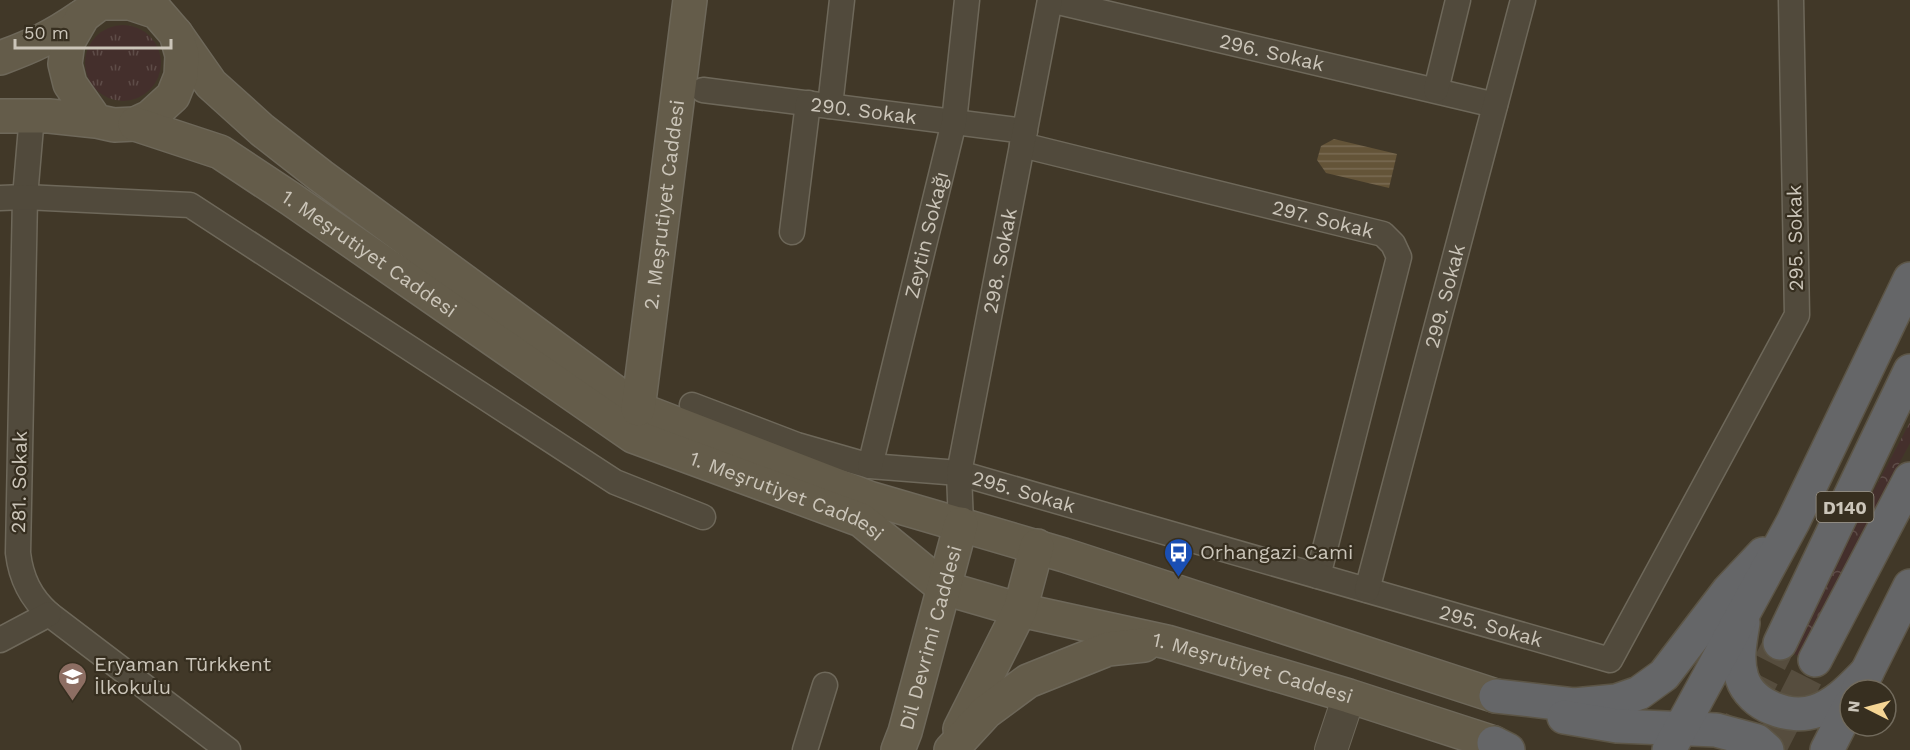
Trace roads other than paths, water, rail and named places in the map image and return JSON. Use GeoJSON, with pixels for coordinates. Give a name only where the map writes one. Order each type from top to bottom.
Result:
{"type":"FeatureCollection","features":[{"type":"Feature","properties":{"kind":"highway"},"geometry":{"type":"LineString","coordinates":[[1673,740],[1793,522],[1910,279]]}},
{"type":"Feature","properties":{"kind":"highway","name":"D140"},"geometry":{"type":"LineString","coordinates":[[1780,643],[1910,371]]}},
{"type":"Feature","properties":{"kind":"highway","name":"D140"},"geometry":{"type":"LineString","coordinates":[[1815,660],[1910,479]]}},
{"type":"Feature","properties":{"kind":"highway"},"geometry":{"type":"LineString","coordinates":[[1496,696],[1574,705],[1616,701],[1639,693],[1664,675],[1729,590],[1793,522]]}},
{"type":"Feature","properties":{"kind":"highway"},"geometry":{"type":"LineString","coordinates":[[1864,678],[1910,586]]}},
{"type":"Feature","properties":{"kind":"highway"},"geometry":{"type":"LineString","coordinates":[[1745,609],[1738,652],[1742,679],[1752,694],[1764,704],[1783,712],[1802,714],[1817,711],[1838,699]]}},
{"type":"Feature","properties":{"kind":"highway"},"geometry":{"type":"LineString","coordinates":[[1496,696],[1570,719],[1617,726],[1673,740],[1716,730],[1757,741],[1767,750]]}},
{"type":"Feature","properties":{"kind":"highway"},"geometry":{"type":"LineString","coordinates":[[1827,750],[1838,728]]}},
{"type":"Feature","properties":{"kind":"main road","name":"2. Meşrutiyet Caddesi"},"geometry":{"type":"LineString","coordinates":[[628,401],[670,0]]}},
{"type":"Feature","properties":{"kind":"main road","name":"2. Meşrutiyet Caddesi"},"geometry":{"type":"LineString","coordinates":[[628,401],[690,0]]}},
{"type":"Feature","properties":{"kind":"main road"},"geometry":{"type":"LineString","coordinates":[[0,58],[34,46],[53,36],[95,6],[130,3],[163,15],[182,55],[181,76],[173,96],[150,117],[135,124],[114,125],[96,121],[0,116]]}},
{"type":"Feature","properties":{"kind":"main road"},"geometry":{"type":"LineString","coordinates":[[95,6],[68,42],[65,64],[70,84],[96,121]]}},
{"type":"Feature","properties":{"kind":"main road","name":"1. Meşrutiyet Caddesi"},"geometry":{"type":"LineString","coordinates":[[163,15],[211,84],[262,130],[321,176],[628,401],[869,498],[1037,546],[1496,696]]}},
{"type":"Feature","properties":{"kind":"main road","name":"1. Meşrutiyet Caddesi"},"geometry":{"type":"LineString","coordinates":[[135,124],[220,152],[633,436],[861,520],[944,588],[1020,610],[1167,642],[1349,696],[1501,748]]}},
{"type":"Feature","properties":{"kind":"main road","name":"Dil Devrimi Caddesi"},"geometry":{"type":"LineString","coordinates":[[898,750],[905,732],[961,524]]}},
{"type":"Feature","properties":{"kind":"main road"},"geometry":{"type":"LineString","coordinates":[[951,750],[965,716],[1020,610],[1037,546]]}},
{"type":"Feature","properties":{"kind":"main road"},"geometry":{"type":"LineString","coordinates":[[951,750],[986,712],[1028,681],[1108,649],[1167,642]]}},
{"type":"Feature","properties":{"kind":"street"},"geometry":{"type":"LineString","coordinates":[[792,232],[842,0]]}},
{"type":"Feature","properties":{"kind":"street","name":"Zeytin Sokağı"},"geometry":{"type":"LineString","coordinates":[[870,465],[954,122],[967,0]]}},
{"type":"Feature","properties":{"kind":"street","name":"296. Sokak"},"geometry":{"type":"LineString","coordinates":[[1050,0],[1495,105]]}},
{"type":"Feature","properties":{"kind":"street","name":"298. Sokak"},"geometry":{"type":"LineString","coordinates":[[961,524],[959,472],[1050,0]]}},
{"type":"Feature","properties":{"kind":"street"},"geometry":{"type":"LineString","coordinates":[[1436,90],[1458,0]]}},
{"type":"Feature","properties":{"kind":"street","name":"299. Sokak"},"geometry":{"type":"LineString","coordinates":[[1367,590],[1523,0]]}},
{"type":"Feature","properties":{"kind":"street","name":"295. Sokak"},"geometry":{"type":"LineString","coordinates":[[692,405],[797,445],[870,465],[959,472],[1610,660],[1797,315],[1791,0]]}},
{"type":"Feature","properties":{"kind":"street","name":"290. Sokak"},"geometry":{"type":"LineString","coordinates":[[703,90],[954,122],[1023,138]]}},
{"type":"Feature","properties":{"kind":"street","name":"281. Sokak"},"geometry":{"type":"LineString","coordinates":[[32,116],[25,196],[18,553],[20,568],[26,586],[36,603],[228,750]]}},
{"type":"Feature","properties":{"kind":"street","name":"297. Sokak"},"geometry":{"type":"LineString","coordinates":[[1023,138],[1383,234],[1393,244],[1399,257],[1318,576]]}},
{"type":"Feature","properties":{"kind":"street"},"geometry":{"type":"LineString","coordinates":[[0,198],[25,196],[190,205],[615,482],[703,518]]}},
{"type":"Feature","properties":{"kind":"street"},"geometry":{"type":"LineString","coordinates":[[0,640],[49,614]]}},
{"type":"Feature","properties":{"kind":"street"},"geometry":{"type":"LineString","coordinates":[[805,750],[825,685]]}},
{"type":"Feature","properties":{"kind":"street"},"geometry":{"type":"LineString","coordinates":[[1331,750],[1349,696]]}},
{"type":"Feature","properties":{"kind":"tunnel"},"geometry":{"type":"LineString","coordinates":[[1726,750],[1780,643]]}},
{"type":"Feature","properties":{"kind":"tunnel"},"geometry":{"type":"LineString","coordinates":[[1769,750],[1815,660]]}},
{"type":"Feature","properties":{"kind":"place","name":"Orhangazi Cami"},"geometry":{"type":"Point","coordinates":[1179,578]}},
{"type":"Feature","properties":{"kind":"place","name":"Eryaman Türkkent İlkokulu"},"geometry":{"type":"Point","coordinates":[73,702]}}]}
